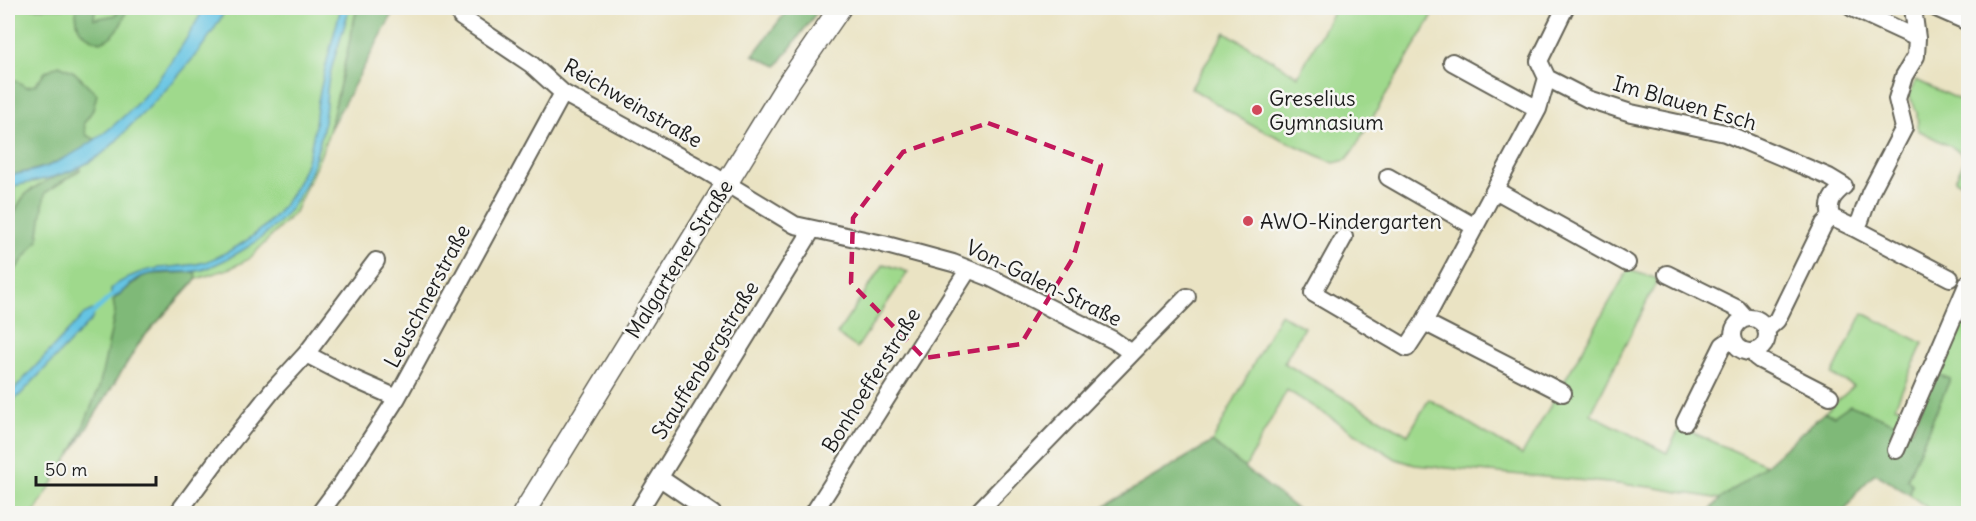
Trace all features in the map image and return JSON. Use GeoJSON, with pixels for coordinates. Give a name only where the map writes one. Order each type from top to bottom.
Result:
{"type":"FeatureCollection","features":[{"type":"Feature","properties":{"kind":"street","name":"Malgartener Straße"},"geometry":{"type":"LineString","coordinates":[[523,513],[789,82],[840,8]]}},
{"type":"Feature","properties":{"kind":"street"},"geometry":{"type":"LineString","coordinates":[[1344,237],[1313,293],[1407,348],[1424,322],[1538,109],[1547,78],[1539,61],[1565,8]]}},
{"type":"Feature","properties":{"kind":"street"},"geometry":{"type":"LineString","coordinates":[[1852,8],[1917,38]]}},
{"type":"Feature","properties":{"kind":"street"},"geometry":{"type":"LineString","coordinates":[[1854,228],[1860,221],[1870,194],[1904,128],[1897,99],[1904,76],[1916,56],[1917,38],[1913,8]]}},
{"type":"Feature","properties":{"kind":"street"},"geometry":{"type":"LineString","coordinates":[[1936,8],[1968,21]]}},
{"type":"Feature","properties":{"kind":"street","name":"Reichweinstraße"},"geometry":{"type":"LineString","coordinates":[[461,16],[531,64],[562,93],[727,183]]}},
{"type":"Feature","properties":{"kind":"street"},"geometry":{"type":"LineString","coordinates":[[1452,62],[1538,109]]}},
{"type":"Feature","properties":{"kind":"street","name":"Im Blauen Esch"},"geometry":{"type":"LineString","coordinates":[[1547,78],[1588,99],[1631,113],[1725,134],[1829,177],[1844,186],[1870,194]]}},
{"type":"Feature","properties":{"kind":"street","name":"Leuschnerstraße"},"geometry":{"type":"LineString","coordinates":[[319,513],[342,483],[397,398],[562,93]]}},
{"type":"Feature","properties":{"kind":"street"},"geometry":{"type":"LineString","coordinates":[[1388,177],[1475,226]]}},
{"type":"Feature","properties":{"kind":"street","name":"Von-Galen-Straße"},"geometry":{"type":"LineString","coordinates":[[727,183],[795,225],[883,244],[953,263],[992,278],[1113,340],[1132,354],[1187,297]]}},
{"type":"Feature","properties":{"kind":"street"},"geometry":{"type":"LineString","coordinates":[[1831,217],[1829,205],[1836,193],[1844,186]]}},
{"type":"Feature","properties":{"kind":"street"},"geometry":{"type":"LineString","coordinates":[[1495,190],[1627,263]]}},
{"type":"Feature","properties":{"kind":"street"},"geometry":{"type":"LineString","coordinates":[[1831,217],[1950,278]]}},
{"type":"Feature","properties":{"kind":"street"},"geometry":{"type":"LineString","coordinates":[[1766,330],[1777,320],[1824,224],[1831,217]]}},
{"type":"Feature","properties":{"kind":"street","name":"Stauffenbergstraße"},"geometry":{"type":"LineString","coordinates":[[637,513],[812,230]]}},
{"type":"Feature","properties":{"kind":"street"},"geometry":{"type":"LineString","coordinates":[[177,513],[272,391],[306,354],[376,261]]}},
{"type":"Feature","properties":{"kind":"street","name":"Bonhoefferstraße"},"geometry":{"type":"LineString","coordinates":[[813,513],[968,270]]}},
{"type":"Feature","properties":{"kind":"street"},"geometry":{"type":"LineString","coordinates":[[1667,274],[1738,309],[1746,318],[1762,323],[1766,330],[1766,338],[1764,343],[1754,351],[1741,349],[1733,338],[1737,324],[1746,318]]}},
{"type":"Feature","properties":{"kind":"street"},"geometry":{"type":"LineString","coordinates":[[1896,450],[1968,283]]}},
{"type":"Feature","properties":{"kind":"street"},"geometry":{"type":"LineString","coordinates":[[1424,322],[1563,393]]}},
{"type":"Feature","properties":{"kind":"street"},"geometry":{"type":"LineString","coordinates":[[1685,422],[1723,345],[1733,338]]}},
{"type":"Feature","properties":{"kind":"street"},"geometry":{"type":"LineString","coordinates":[[1754,351],[1756,357],[1761,360],[1830,396]]}},
{"type":"Feature","properties":{"kind":"street"},"geometry":{"type":"LineString","coordinates":[[306,354],[397,398]]}},
{"type":"Feature","properties":{"kind":"street"},"geometry":{"type":"LineString","coordinates":[[976,513],[1132,354]]}},
{"type":"Feature","properties":{"kind":"street"},"geometry":{"type":"LineString","coordinates":[[660,478],[713,513]]}},
{"type":"Feature","properties":{"kind":"highlighted area"},"geometry":{"type":"Polygon","coordinates":[[[988,123],[1101,165],[1073,258],[1021,344],[924,358],[851,283],[853,218],[903,152],[988,123]]]}},
{"type":"Feature","properties":{"kind":"green space"},"geometry":{"type":"Polygon","coordinates":[[[8,8],[357,8],[330,129],[295,212],[249,259],[231,268],[197,279],[141,340],[34,513],[12,513],[8,508],[8,8]]]}},
{"type":"Feature","properties":{"kind":"green space"},"geometry":{"type":"Polygon","coordinates":[[[76,8],[95,8],[94,19],[116,15],[120,8],[127,9],[118,30],[100,42],[80,30],[76,8]]]}},
{"type":"Feature","properties":{"kind":"green space"},"geometry":{"type":"Polygon","coordinates":[[[357,8],[396,8],[330,129],[357,8]]]}},
{"type":"Feature","properties":{"kind":"green space"},"geometry":{"type":"Polygon","coordinates":[[[789,8],[820,8],[777,66],[753,55],[789,8]]]}},
{"type":"Feature","properties":{"kind":"green space"},"geometry":{"type":"Polygon","coordinates":[[[1335,8],[1437,8],[1346,160],[1334,163],[1251,125],[1191,88],[1225,32],[1298,76],[1335,8]]]}},
{"type":"Feature","properties":{"kind":"green space"},"geometry":{"type":"Polygon","coordinates":[[[59,65],[74,72],[97,94],[93,110],[84,123],[86,135],[97,140],[46,167],[8,176],[8,83],[16,80],[26,87],[35,85],[45,72],[59,65]]]}},
{"type":"Feature","properties":{"kind":"green space"},"geometry":{"type":"Polygon","coordinates":[[[1916,80],[1968,104],[1968,186],[1955,180],[1965,159],[1959,151],[1918,130],[1917,112],[1909,95],[1916,80]]]}},
{"type":"Feature","properties":{"kind":"green space"},"geometry":{"type":"Polygon","coordinates":[[[81,166],[80,170],[45,193],[38,240],[13,273],[12,281],[8,284],[10,231],[18,206],[34,188],[81,166]]]}},
{"type":"Feature","properties":{"kind":"green space"},"geometry":{"type":"Polygon","coordinates":[[[884,264],[908,272],[857,348],[837,334],[884,264]]]}},
{"type":"Feature","properties":{"kind":"green space"},"geometry":{"type":"Polygon","coordinates":[[[1628,270],[1658,279],[1591,414],[1667,453],[1680,427],[1766,465],[1720,499],[1651,487],[1415,465],[1396,459],[1287,390],[1245,468],[1212,442],[1280,314],[1304,327],[1284,363],[1408,435],[1429,399],[1522,455],[1628,270]]]}},
{"type":"Feature","properties":{"kind":"green space"},"geometry":{"type":"Polygon","coordinates":[[[195,272],[197,278],[141,340],[74,449],[99,388],[115,312],[113,300],[143,276],[195,272]]]}},
{"type":"Feature","properties":{"kind":"green space"},"geometry":{"type":"Polygon","coordinates":[[[1968,302],[1968,513],[1934,513],[1910,495],[1912,484],[1907,480],[1950,379],[1936,374],[1968,302]]]}},
{"type":"Feature","properties":{"kind":"green space"},"geometry":{"type":"Polygon","coordinates":[[[1863,313],[1923,343],[1895,406],[1905,410],[1898,425],[1850,405],[1834,416],[1825,412],[1854,386],[1832,375],[1863,313]]]}},
{"type":"Feature","properties":{"kind":"green space"},"geometry":{"type":"Polygon","coordinates":[[[1936,374],[1950,379],[1907,479],[1912,484],[1910,495],[1875,473],[1858,491],[1843,513],[1707,514],[1720,499],[1766,465],[1825,412],[1834,416],[1850,405],[1912,430],[1936,374]]]}},
{"type":"Feature","properties":{"kind":"green space"},"geometry":{"type":"Polygon","coordinates":[[[1212,442],[1302,513],[1093,513],[1212,442]]]}},
{"type":"Feature","properties":{"kind":"water"},"geometry":{"type":"Polygon","coordinates":[[[204,8],[226,8],[196,55],[110,147],[96,158],[66,173],[14,186],[14,214],[8,249],[8,176],[43,168],[74,153],[119,120],[140,101],[158,79],[190,33],[204,8]]]}},
{"type":"Feature","properties":{"kind":"water"},"geometry":{"type":"Polygon","coordinates":[[[341,8],[349,8],[330,73],[324,122],[317,154],[299,196],[286,214],[254,243],[210,267],[194,272],[143,276],[117,296],[111,295],[111,289],[114,286],[136,274],[205,262],[218,257],[253,236],[288,200],[309,154],[321,85],[341,8]]]}},
{"type":"Feature","properties":{"kind":"water"},"geometry":{"type":"Polygon","coordinates":[[[92,310],[95,312],[92,319],[20,395],[8,404],[8,396],[84,314],[92,310]]]}},
{"type":"Feature","properties":{"kind":"waterway"},"geometry":{"type":"LineString","coordinates":[[91,315],[116,292]]}},
{"type":"Feature","properties":{"kind":"place","name":"Greselius Gymnasium"},"geometry":{"type":"Point","coordinates":[1257,110]}},
{"type":"Feature","properties":{"kind":"place","name":"AWO-Kindergarten"},"geometry":{"type":"Point","coordinates":[1248,221]}}]}
